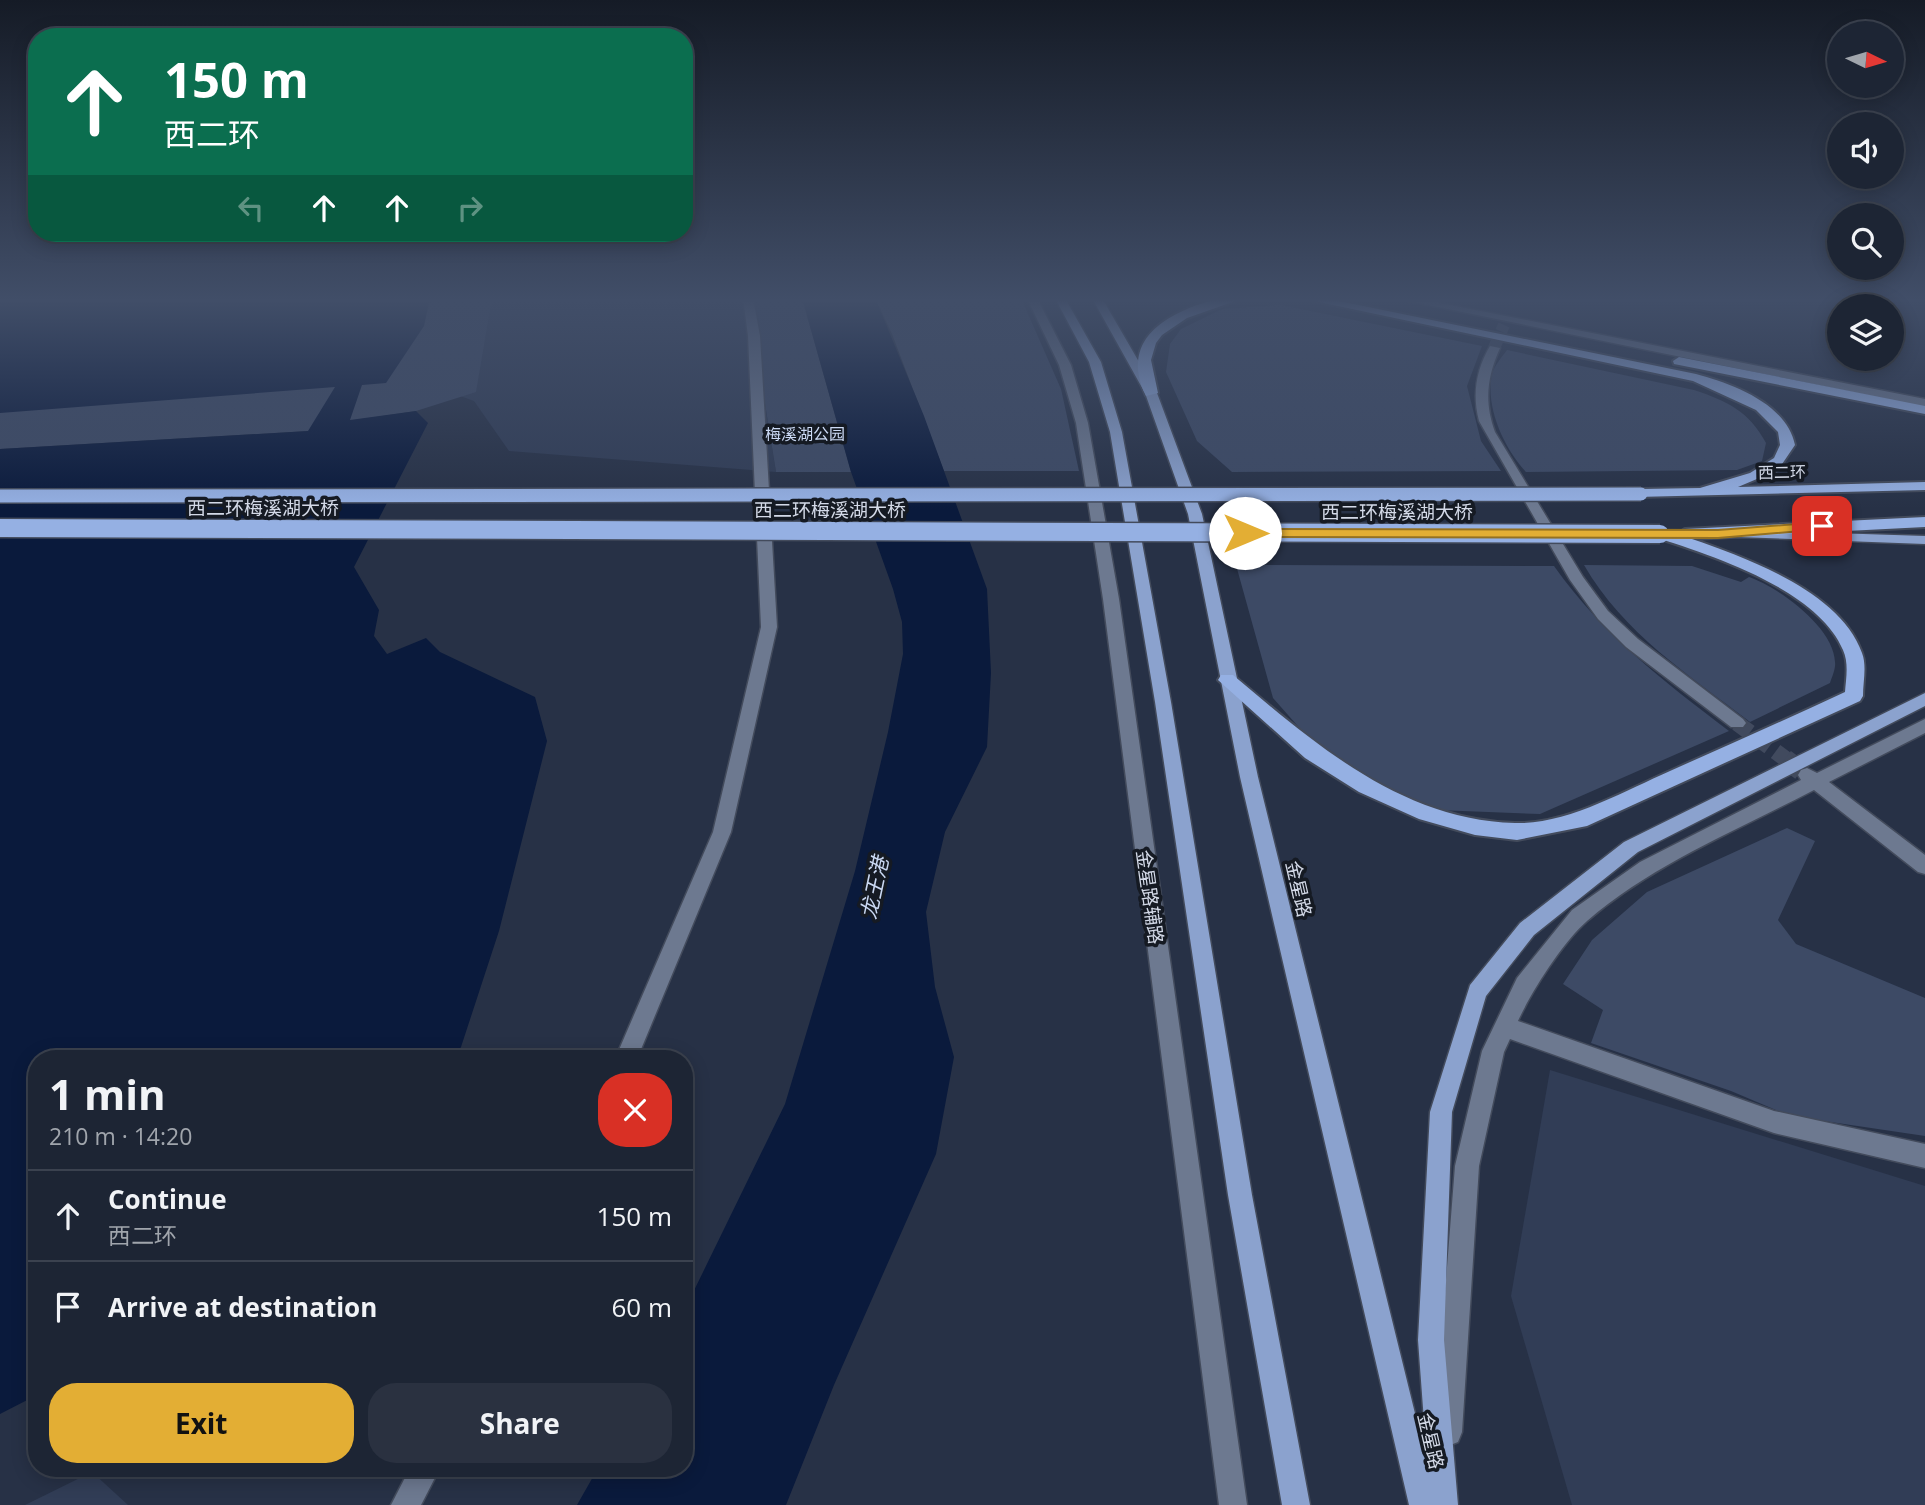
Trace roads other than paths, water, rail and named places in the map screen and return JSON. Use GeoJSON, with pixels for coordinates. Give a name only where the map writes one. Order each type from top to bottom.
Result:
{"type":"FeatureCollection","features":[{"type":"Feature","properties":{"kind":"highway"},"geometry":{"type":"LineString","coordinates":[[1146,368],[1151,393]]}},
{"type":"Feature","properties":{"kind":"highway"},"geometry":{"type":"LineString","coordinates":[[1653,368],[1696,377],[1732,391],[1778,421],[1788,441],[1779,461],[1763,472],[1705,491]]}},
{"type":"Feature","properties":{"kind":"highway"},"geometry":{"type":"LineString","coordinates":[[1713,368],[1925,411]]}},
{"type":"Feature","properties":{"kind":"highway","name":"西二环"},"geometry":{"type":"LineString","coordinates":[[1641,494],[1925,486]]}},
{"type":"Feature","properties":{"kind":"highway","name":"西二环梅溪湖大桥"},"geometry":{"type":"LineString","coordinates":[[0,496],[1641,494]]}},
{"type":"Feature","properties":{"kind":"highway"},"geometry":{"type":"LineString","coordinates":[[1660,534],[1718,534],[1925,522]]}},
{"type":"Feature","properties":{"kind":"highway","name":"西二环梅溪湖大桥"},"geometry":{"type":"LineString","coordinates":[[0,528],[1660,534]]}},
{"type":"Feature","properties":{"kind":"highway"},"geometry":{"type":"LineString","coordinates":[[1227,680],[1312,753],[1366,787],[1419,811],[1475,827],[1517,832],[1580,820],[1854,696],[1853,653],[1838,626],[1797,593],[1753,567],[1705,546],[1660,534]]}},
{"type":"Feature","properties":{"kind":"main road"},"geometry":{"type":"LineString","coordinates":[[1097,368],[1116,432],[1163,702],[1240,1195],[1296,1505]]}},
{"type":"Feature","properties":{"kind":"main road","name":"金星路"},"geometry":{"type":"LineString","coordinates":[[1137,368],[1151,393],[1195,514],[1227,680],[1437,1503]]}},
{"type":"Feature","properties":{"kind":"main road"},"geometry":{"type":"LineString","coordinates":[[1718,534],[1925,540]]}},
{"type":"Feature","properties":{"kind":"main road"},"geometry":{"type":"LineString","coordinates":[[1437,1503],[1431,1340],[1441,1112],[1477,992],[1527,929],[1631,846],[1925,699]]}},
{"type":"Feature","properties":{"kind":"street"},"geometry":{"type":"LineString","coordinates":[[630,1050],[722,832],[769,627],[756,368]]}},
{"type":"Feature","properties":{"kind":"street","name":"金星路辅路"},"geometry":{"type":"LineString","coordinates":[[1066,368],[1087,450],[1111,599],[1233,1505]]}},
{"type":"Feature","properties":{"kind":"street"},"geometry":{"type":"LineString","coordinates":[[1484,368],[1479,393],[1481,413],[1489,432],[1577,580],[1603,615],[1632,643],[1737,723]]}},
{"type":"Feature","properties":{"kind":"street"},"geometry":{"type":"LineString","coordinates":[[1745,368],[1925,403]]}},
{"type":"Feature","properties":{"kind":"street"},"geometry":{"type":"LineString","coordinates":[[1437,1503],[1467,1167],[1493,1051],[1524,985],[1579,916],[1647,868],[1812,778],[1925,725]]}},
{"type":"Feature","properties":{"kind":"street"},"geometry":{"type":"LineString","coordinates":[[1812,778],[1925,866]]}},
{"type":"Feature","properties":{"kind":"street"},"geometry":{"type":"LineString","coordinates":[[1505,1027],[1774,1122],[1925,1156]]}},
{"type":"Feature","properties":{"kind":"street"},"geometry":{"type":"LineString","coordinates":[[405,1505],[421,1477]]}},
{"type":"Feature","properties":{"kind":"water"},"geometry":{"type":"Polygon","coordinates":[[[0,368],[396,368],[386,383],[362,385],[350,420],[416,411],[428,423],[354,567],[379,610],[374,636],[387,654],[426,638],[440,652],[535,697],[547,741],[499,931],[459,1050],[28,1050],[28,1400],[0,1414],[0,449],[308,431],[335,387],[0,413],[0,368]]]}},
{"type":"Feature","properties":{"kind":"water","name":"龙王港"},"geometry":{"type":"Polygon","coordinates":[[[822,368],[904,368],[987,589],[991,673],[987,747],[945,832],[926,912],[935,987],[954,1057],[936,1154],[834,1385],[786,1505],[577,1505],[593,1477],[693,1477],[693,1293],[785,1104],[855,871],[888,732],[903,654],[902,622],[893,589],[851,472],[822,368]]]}},
{"type":"Feature","properties":{"kind":"tunnel"},"geometry":{"type":"LineString","coordinates":[[1737,723],[1787,760]]}},
{"type":"Feature","properties":{"kind":"tunnel"},"geometry":{"type":"LineString","coordinates":[[1785,759],[1807,775]]}},
{"type":"Feature","properties":{"kind":"park label","name":"梅溪湖公园"},"geometry":{"type":"Point","coordinates":[805,434]}}]}
